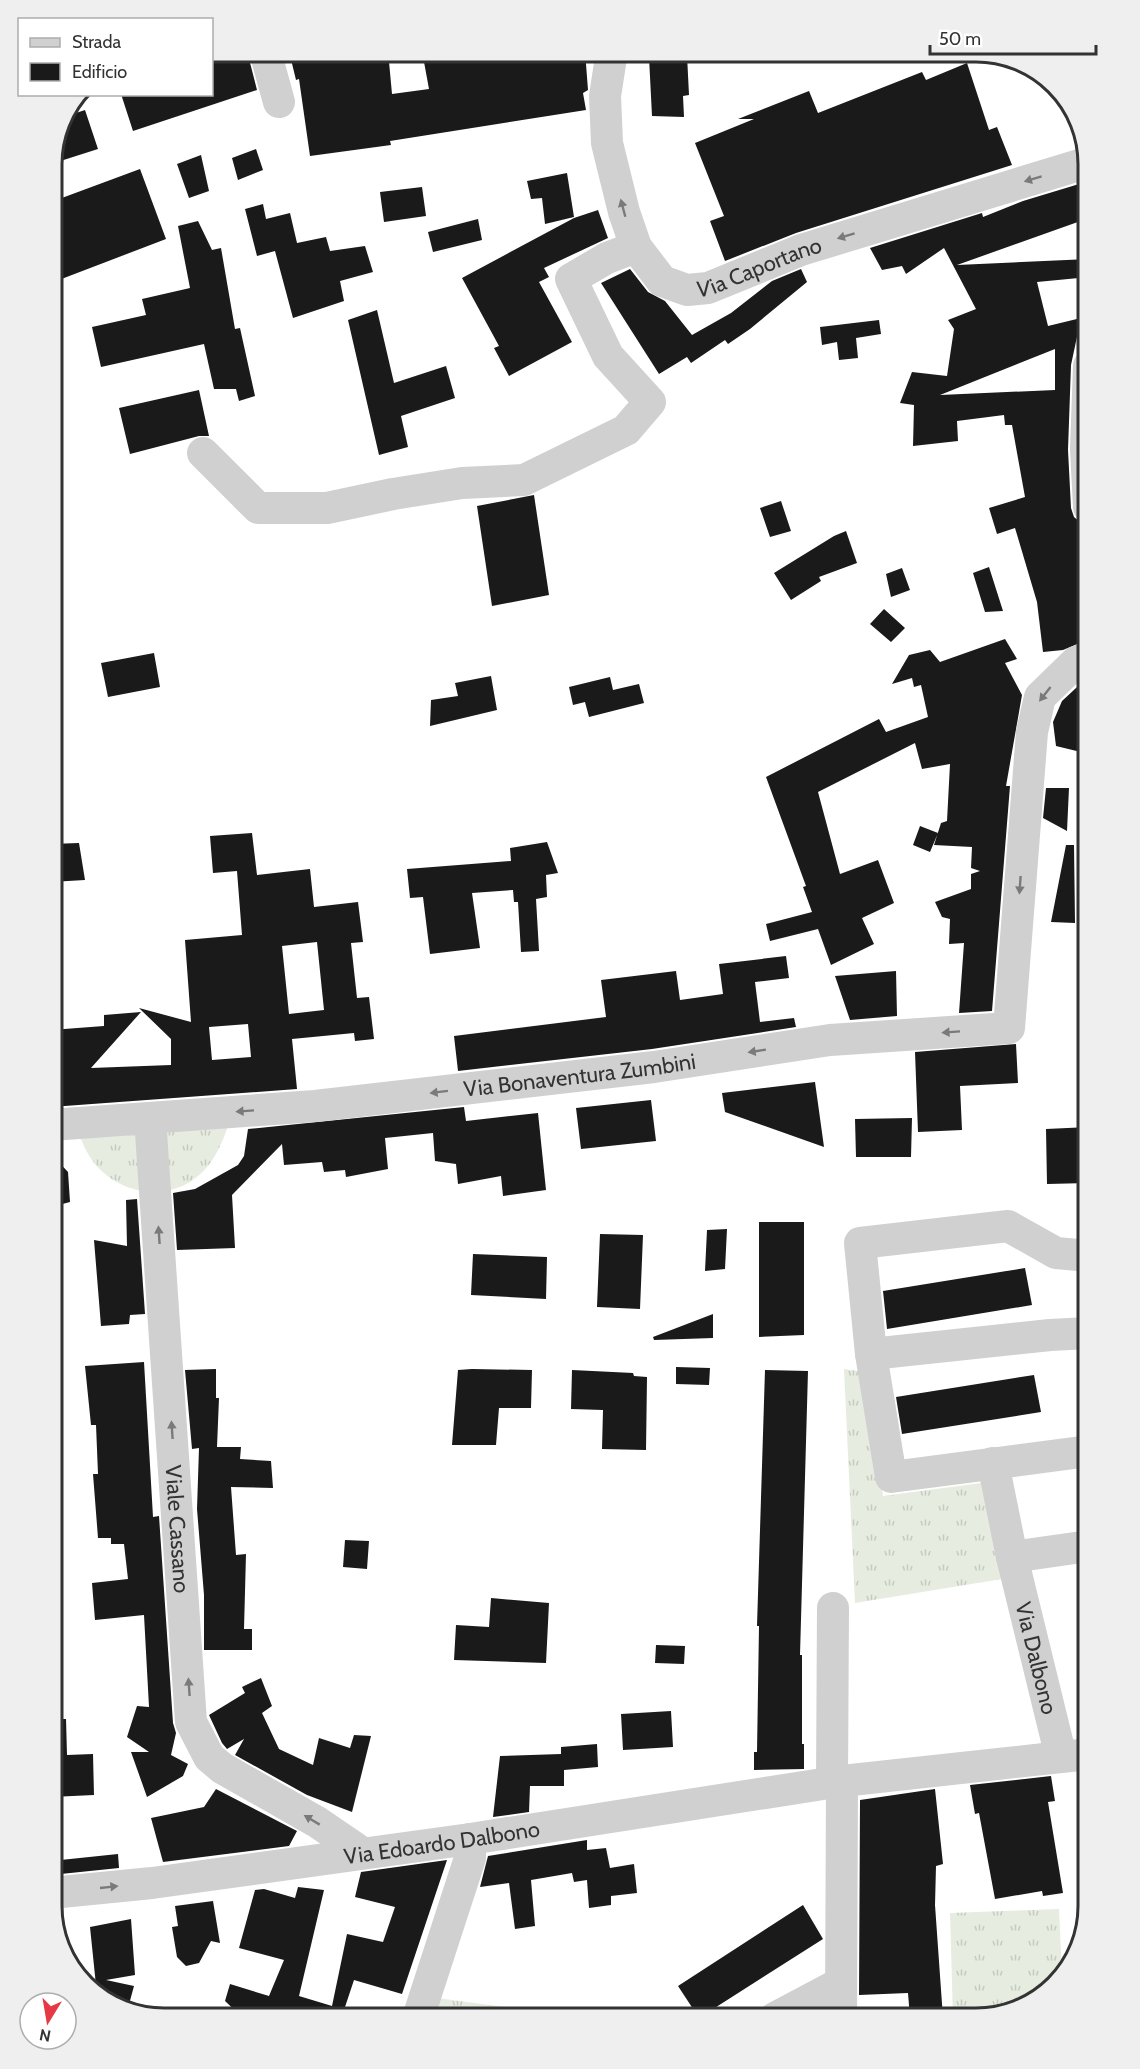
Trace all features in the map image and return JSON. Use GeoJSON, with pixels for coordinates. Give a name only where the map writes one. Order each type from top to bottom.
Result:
{"type":"FeatureCollection","features":[{"type":"Feature","properties":{"kind":"street"},"geometry":{"type":"LineString","coordinates":[[268,62],[279,102]]}},
{"type":"Feature","properties":{"kind":"street","name":"Via Caportano"},"geometry":{"type":"LineString","coordinates":[[610,62],[605,96],[607,142],[624,212],[636,247],[662,281],[687,290],[708,288],[801,250],[1078,165]]}},
{"type":"Feature","properties":{"kind":"street"},"geometry":{"type":"LineString","coordinates":[[203,453],[258,508],[327,508],[428,488],[524,480],[626,430],[650,402],[608,356],[571,279],[607,258],[636,247]]}},
{"type":"Feature","properties":{"kind":"street","name":"Via Bonaventura Zumbini"},"geometry":{"type":"LineString","coordinates":[[62,1124],[315,1106],[654,1067],[830,1040],[1009,1028],[1032,732],[1040,697],[1078,661]]}},
{"type":"Feature","properties":{"kind":"street","name":"Viale Cassano"},"geometry":{"type":"LineString","coordinates":[[150,1118],[191,1722],[209,1757],[222,1768],[317,1822],[361,1852]]}},
{"type":"Feature","properties":{"kind":"street"},"geometry":{"type":"LineString","coordinates":[[1078,1255],[1056,1253],[1008,1226],[860,1243],[871,1354],[891,1477],[1078,1452]]}},
{"type":"Feature","properties":{"kind":"street"},"geometry":{"type":"LineString","coordinates":[[871,1354],[1050,1335],[1078,1334]]}},
{"type":"Feature","properties":{"kind":"street","name":"Via Dalbono"},"geometry":{"type":"LineString","coordinates":[[993,1463],[1012,1557],[1075,1756]]}},
{"type":"Feature","properties":{"kind":"street"},"geometry":{"type":"LineString","coordinates":[[1012,1557],[1078,1548]]}},
{"type":"Feature","properties":{"kind":"street"},"geometry":{"type":"LineString","coordinates":[[832,1608],[841,2008]]}},
{"type":"Feature","properties":{"kind":"street","name":"Via Edoardo Dalbono"},"geometry":{"type":"LineString","coordinates":[[62,1892],[152,1883],[361,1852],[470,1839],[837,1783],[1075,1756]]}},
{"type":"Feature","properties":{"kind":"street"},"geometry":{"type":"LineString","coordinates":[[421,2007],[470,1858],[470,1839]]}},
{"type":"Feature","properties":{"kind":"street"},"geometry":{"type":"LineString","coordinates":[[794,2008],[841,1983]]}},
{"type":"Feature","properties":{"kind":"green space"},"geometry":{"type":"Polygon","coordinates":[[[230,1120],[218,1151],[198,1176],[185,1185],[156,1192],[127,1187],[102,1171],[90,1157],[77,1131],[230,1120]]]}},
{"type":"Feature","properties":{"kind":"green space"},"geometry":{"type":"Polygon","coordinates":[[[844,1369],[865,1372],[883,1496],[981,1483],[1002,1579],[855,1603],[844,1369]]]}},
{"type":"Feature","properties":{"kind":"green space"},"geometry":{"type":"Polygon","coordinates":[[[1059,1909],[1061,1961],[1039,1986],[1016,2000],[997,2006],[953,2008],[950,1913],[1059,1909]]]}},
{"type":"Feature","properties":{"kind":"green space"},"geometry":{"type":"Polygon","coordinates":[[[437,1998],[507,2007],[434,2007],[437,1998]]]}},
{"type":"Feature","properties":{"kind":"building"},"geometry":{"type":"Polygon","coordinates":[[[213,62],[250,62],[257,90],[133,131],[122,96],[213,96],[213,62]]]}},
{"type":"Feature","properties":{"kind":"building"},"geometry":{"type":"Polygon","coordinates":[[[292,62],[389,62],[392,94],[429,89],[424,62],[586,62],[588,90],[583,93],[586,110],[390,141],[391,145],[310,156],[299,79],[296,80],[292,62]]]}},
{"type":"Feature","properties":{"kind":"building"},"geometry":{"type":"Polygon","coordinates":[[[649,62],[687,62],[689,95],[683,96],[684,117],[652,116],[649,62]]]}},
{"type":"Feature","properties":{"kind":"building"},"geometry":{"type":"Polygon","coordinates":[[[967,63],[989,130],[997,127],[1012,165],[796,233],[725,261],[710,221],[724,216],[695,143],[754,119],[738,119],[809,91],[818,113],[922,72],[926,80],[967,63]]]}},
{"type":"Feature","properties":{"kind":"building"},"geometry":{"type":"Polygon","coordinates":[[[85,110],[98,149],[62,160],[63,143],[75,113],[85,110]]]}},
{"type":"Feature","properties":{"kind":"building"},"geometry":{"type":"Polygon","coordinates":[[[256,149],[263,170],[238,180],[232,158],[256,149]]]}},
{"type":"Feature","properties":{"kind":"building"},"geometry":{"type":"Polygon","coordinates":[[[201,155],[209,191],[189,198],[177,164],[201,155]]]}},
{"type":"Feature","properties":{"kind":"building"},"geometry":{"type":"Polygon","coordinates":[[[140,169],[166,239],[62,279],[62,198],[140,169]]]}},
{"type":"Feature","properties":{"kind":"building"},"geometry":{"type":"Polygon","coordinates":[[[567,173],[574,217],[545,224],[542,198],[531,199],[527,181],[567,173]]]}},
{"type":"Feature","properties":{"kind":"building"},"geometry":{"type":"Polygon","coordinates":[[[1078,184],[1078,222],[957,265],[1078,260],[1078,278],[1037,282],[1048,326],[1078,319],[1078,332],[1071,365],[1068,450],[1071,508],[1074,517],[1078,520],[1078,644],[1063,650],[1043,652],[1037,602],[1015,528],[997,534],[989,508],[1025,497],[1012,425],[1005,425],[1004,415],[957,421],[958,441],[913,446],[914,405],[900,403],[912,372],[947,376],[954,329],[948,320],[976,309],[944,248],[906,274],[902,266],[882,270],[870,248],[982,213],[983,217],[1023,201],[1078,184]],[[1055,349],[940,395],[1055,390],[1055,349]]]}},
{"type":"Feature","properties":{"kind":"building"},"geometry":{"type":"Polygon","coordinates":[[[422,187],[426,216],[384,222],[380,192],[422,187]]]}},
{"type":"Feature","properties":{"kind":"building"},"geometry":{"type":"Polygon","coordinates":[[[263,204],[266,219],[290,213],[297,243],[326,237],[330,251],[365,246],[373,272],[340,281],[344,301],[293,318],[275,251],[257,256],[245,209],[263,204]]]}},
{"type":"Feature","properties":{"kind":"building"},"geometry":{"type":"Polygon","coordinates":[[[598,210],[608,238],[544,268],[549,277],[539,282],[572,342],[509,376],[494,348],[499,346],[462,278],[574,218],[598,210]]]}},
{"type":"Feature","properties":{"kind":"building"},"geometry":{"type":"Polygon","coordinates":[[[478,219],[482,240],[433,252],[428,232],[478,219]]]}},
{"type":"Feature","properties":{"kind":"building"},"geometry":{"type":"Polygon","coordinates":[[[198,221],[212,250],[221,248],[235,329],[240,328],[255,396],[239,401],[236,389],[214,389],[204,344],[101,367],[92,327],[146,315],[142,299],[190,288],[178,226],[198,221]]]}},
{"type":"Feature","properties":{"kind":"building"},"geometry":{"type":"Polygon","coordinates":[[[630,269],[648,292],[665,301],[692,335],[731,313],[772,281],[801,269],[807,282],[728,344],[725,340],[691,363],[687,357],[659,374],[601,283],[630,269]]]}},
{"type":"Feature","properties":{"kind":"building"},"geometry":{"type":"Polygon","coordinates":[[[377,310],[394,383],[446,366],[455,398],[401,416],[408,447],[379,455],[348,320],[377,310]]]}},
{"type":"Feature","properties":{"kind":"building"},"geometry":{"type":"Polygon","coordinates":[[[879,320],[881,334],[856,338],[858,358],[839,360],[837,342],[822,345],[820,327],[879,320]]]}},
{"type":"Feature","properties":{"kind":"building"},"geometry":{"type":"Polygon","coordinates":[[[199,390],[209,436],[199,436],[130,454],[119,408],[199,390]]]}},
{"type":"Feature","properties":{"kind":"building"},"geometry":{"type":"Polygon","coordinates":[[[534,495],[549,595],[492,606],[477,506],[534,495]]]}},
{"type":"Feature","properties":{"kind":"building"},"geometry":{"type":"Polygon","coordinates":[[[781,501],[791,531],[770,537],[760,508],[781,501]]]}},
{"type":"Feature","properties":{"kind":"building"},"geometry":{"type":"Polygon","coordinates":[[[846,531],[857,563],[819,577],[821,581],[791,600],[774,573],[846,531]]]}},
{"type":"Feature","properties":{"kind":"building"},"geometry":{"type":"Polygon","coordinates":[[[989,567],[1003,611],[985,612],[973,573],[989,567]]]}},
{"type":"Feature","properties":{"kind":"building"},"geometry":{"type":"Polygon","coordinates":[[[902,568],[910,590],[891,597],[886,574],[902,568]]]}},
{"type":"Feature","properties":{"kind":"building"},"geometry":{"type":"Polygon","coordinates":[[[884,609],[905,628],[891,642],[870,624],[884,609]]]}},
{"type":"Feature","properties":{"kind":"building"},"geometry":{"type":"Polygon","coordinates":[[[1005,639],[1017,659],[1005,663],[1022,695],[1006,786],[1010,786],[992,1011],[959,1013],[964,943],[949,944],[950,919],[942,917],[935,902],[971,889],[971,874],[980,871],[971,868],[972,847],[934,845],[941,823],[947,821],[950,764],[922,769],[915,743],[818,792],[840,874],[878,860],[894,903],[862,918],[874,944],[831,965],[818,929],[770,941],[766,924],[812,912],[803,887],[806,886],[766,777],[879,719],[886,732],[928,717],[921,685],[914,687],[912,678],[892,684],[909,655],[930,650],[940,662],[1005,639]]]}},
{"type":"Feature","properties":{"kind":"building"},"geometry":{"type":"Polygon","coordinates":[[[154,653],[160,687],[108,697],[101,663],[154,653]]]}},
{"type":"Feature","properties":{"kind":"building"},"geometry":{"type":"Polygon","coordinates":[[[491,676],[497,710],[430,726],[431,700],[458,696],[455,683],[491,676]]]}},
{"type":"Feature","properties":{"kind":"building"},"geometry":{"type":"Polygon","coordinates":[[[610,677],[613,690],[639,684],[644,703],[589,717],[585,702],[573,705],[569,687],[610,677]]]}},
{"type":"Feature","properties":{"kind":"building"},"geometry":{"type":"Polygon","coordinates":[[[1078,686],[1078,751],[1056,746],[1053,722],[1062,701],[1078,686]]]}},
{"type":"Feature","properties":{"kind":"building"},"geometry":{"type":"Polygon","coordinates":[[[1046,788],[1069,788],[1067,831],[1043,818],[1046,788]]]}},
{"type":"Feature","properties":{"kind":"building"},"geometry":{"type":"Polygon","coordinates":[[[920,826],[938,833],[930,852],[913,845],[920,826]]]}},
{"type":"Feature","properties":{"kind":"building"},"geometry":{"type":"Polygon","coordinates":[[[252,833],[257,875],[310,869],[314,907],[358,902],[363,942],[351,943],[357,998],[369,997],[374,1039],[355,1041],[354,1033],[292,1039],[297,1089],[62,1106],[62,1029],[104,1026],[104,1015],[141,1012],[91,1068],[171,1065],[171,1039],[139,1008],[191,1022],[185,940],[242,935],[237,871],[213,873],[210,836],[252,833]],[[317,942],[282,946],[289,1014],[324,1010],[317,942]],[[248,1024],[209,1027],[212,1060],[251,1057],[248,1024]]]}},
{"type":"Feature","properties":{"kind":"building"},"geometry":{"type":"Polygon","coordinates":[[[547,842],[558,873],[546,875],[547,897],[536,899],[539,951],[521,952],[518,902],[514,902],[513,890],[472,893],[480,948],[430,954],[423,897],[410,898],[407,869],[511,861],[510,848],[547,842]]]}},
{"type":"Feature","properties":{"kind":"building"},"geometry":{"type":"Polygon","coordinates":[[[79,843],[85,880],[62,881],[62,844],[79,843]]]}},
{"type":"Feature","properties":{"kind":"building"},"geometry":{"type":"Polygon","coordinates":[[[1066,845],[1074,845],[1075,923],[1051,922],[1066,845]]]}},
{"type":"Feature","properties":{"kind":"building"},"geometry":{"type":"Polygon","coordinates":[[[786,956],[789,978],[755,982],[760,1022],[794,1018],[796,1027],[652,1049],[458,1071],[454,1036],[606,1017],[601,980],[676,971],[680,1000],[723,994],[719,964],[786,956]]]}},
{"type":"Feature","properties":{"kind":"building"},"geometry":{"type":"Polygon","coordinates":[[[896,971],[897,1016],[850,1020],[835,976],[896,971]]]}},
{"type":"Feature","properties":{"kind":"building"},"geometry":{"type":"Polygon","coordinates":[[[1016,1044],[1018,1083],[960,1086],[962,1130],[918,1132],[915,1052],[1016,1044]]]}},
{"type":"Feature","properties":{"kind":"building"},"geometry":{"type":"Polygon","coordinates":[[[815,1082],[824,1147],[725,1112],[722,1093],[815,1082]]]}},
{"type":"Feature","properties":{"kind":"building"},"geometry":{"type":"Polygon","coordinates":[[[651,1100],[656,1141],[581,1149],[576,1108],[651,1100]]]}},
{"type":"Feature","properties":{"kind":"building"},"geometry":{"type":"Polygon","coordinates":[[[464,1107],[466,1121],[538,1113],[546,1190],[503,1196],[501,1176],[458,1184],[456,1164],[435,1161],[433,1133],[385,1138],[388,1169],[346,1177],[345,1170],[324,1172],[322,1162],[284,1165],[282,1144],[232,1195],[235,1248],[177,1250],[173,1193],[195,1189],[238,1165],[244,1156],[248,1129],[464,1107]]]}},
{"type":"Feature","properties":{"kind":"building"},"geometry":{"type":"Polygon","coordinates":[[[912,1118],[911,1157],[856,1157],[855,1119],[912,1118]]]}},
{"type":"Feature","properties":{"kind":"building"},"geometry":{"type":"Polygon","coordinates":[[[1078,1128],[1078,1183],[1047,1184],[1046,1129],[1078,1128]]]}},
{"type":"Feature","properties":{"kind":"building"},"geometry":{"type":"Polygon","coordinates":[[[62,1166],[68,1172],[70,1202],[62,1204],[62,1166]]]}},
{"type":"Feature","properties":{"kind":"building"},"geometry":{"type":"Polygon","coordinates":[[[137,1199],[145,1314],[130,1315],[129,1324],[101,1326],[94,1240],[127,1246],[126,1200],[137,1199]]]}},
{"type":"Feature","properties":{"kind":"building"},"geometry":{"type":"Polygon","coordinates":[[[759,1222],[804,1222],[804,1335],[759,1337],[759,1222]]]}},
{"type":"Feature","properties":{"kind":"building"},"geometry":{"type":"Polygon","coordinates":[[[727,1229],[725,1269],[705,1271],[707,1230],[727,1229]]]}},
{"type":"Feature","properties":{"kind":"building"},"geometry":{"type":"Polygon","coordinates":[[[600,1234],[643,1235],[640,1309],[597,1307],[600,1234]]]}},
{"type":"Feature","properties":{"kind":"building"},"geometry":{"type":"Polygon","coordinates":[[[473,1254],[547,1257],[546,1299],[471,1295],[473,1254]]]}},
{"type":"Feature","properties":{"kind":"building"},"geometry":{"type":"Polygon","coordinates":[[[1025,1268],[1032,1305],[887,1329],[883,1291],[1025,1268]]]}},
{"type":"Feature","properties":{"kind":"building"},"geometry":{"type":"Polygon","coordinates":[[[713,1314],[713,1338],[654,1340],[653,1337],[713,1314]]]}},
{"type":"Feature","properties":{"kind":"building"},"geometry":{"type":"Polygon","coordinates":[[[144,1362],[153,1517],[159,1516],[173,1723],[176,1733],[171,1755],[188,1764],[183,1776],[147,1797],[131,1752],[149,1752],[127,1737],[137,1706],[149,1707],[144,1615],[95,1620],[92,1583],[128,1579],[124,1544],[111,1544],[111,1538],[98,1538],[93,1474],[98,1474],[96,1425],[91,1425],[85,1366],[144,1362]]]}},
{"type":"Feature","properties":{"kind":"building"},"geometry":{"type":"Polygon","coordinates":[[[676,1367],[710,1368],[709,1385],[676,1384],[676,1367]]]}},
{"type":"Feature","properties":{"kind":"building"},"geometry":{"type":"Polygon","coordinates":[[[216,1369],[216,1398],[219,1398],[217,1447],[241,1447],[240,1459],[271,1461],[273,1488],[231,1487],[236,1555],[246,1554],[244,1629],[252,1629],[252,1650],[204,1650],[204,1595],[197,1509],[199,1448],[192,1449],[185,1370],[216,1369]]]}},
{"type":"Feature","properties":{"kind":"building"},"geometry":{"type":"Polygon","coordinates":[[[458,1370],[532,1370],[531,1408],[499,1408],[496,1445],[452,1445],[458,1370]]]}},
{"type":"Feature","properties":{"kind":"building"},"geometry":{"type":"Polygon","coordinates":[[[572,1370],[633,1373],[634,1376],[647,1377],[646,1450],[602,1449],[603,1410],[571,1409],[572,1370]]]}},
{"type":"Feature","properties":{"kind":"building"},"geometry":{"type":"Polygon","coordinates":[[[765,1370],[808,1371],[800,1655],[802,1655],[804,1769],[754,1770],[754,1752],[757,1752],[759,1626],[757,1626],[765,1370]]]}},
{"type":"Feature","properties":{"kind":"building"},"geometry":{"type":"Polygon","coordinates":[[[1034,1375],[1041,1412],[902,1434],[896,1397],[1034,1375]]]}},
{"type":"Feature","properties":{"kind":"building"},"geometry":{"type":"Polygon","coordinates":[[[345,1540],[369,1541],[367,1569],[343,1567],[345,1540]]]}},
{"type":"Feature","properties":{"kind":"building"},"geometry":{"type":"Polygon","coordinates":[[[491,1598],[549,1603],[546,1663],[454,1660],[456,1625],[489,1627],[491,1598]]]}},
{"type":"Feature","properties":{"kind":"building"},"geometry":{"type":"Polygon","coordinates":[[[656,1645],[685,1646],[684,1664],[655,1663],[656,1645]]]}},
{"type":"Feature","properties":{"kind":"building"},"geometry":{"type":"Polygon","coordinates":[[[261,1678],[272,1706],[262,1713],[279,1749],[313,1765],[319,1738],[350,1748],[354,1735],[371,1736],[352,1812],[307,1795],[235,1755],[244,1739],[227,1749],[222,1743],[209,1715],[245,1693],[242,1687],[261,1678]]]}},
{"type":"Feature","properties":{"kind":"building"},"geometry":{"type":"Polygon","coordinates":[[[671,1711],[673,1747],[623,1750],[621,1714],[671,1711]]]}},
{"type":"Feature","properties":{"kind":"building"},"geometry":{"type":"Polygon","coordinates":[[[62,1719],[66,1719],[67,1755],[93,1754],[94,1795],[62,1796],[62,1719]]]}},
{"type":"Feature","properties":{"kind":"building"},"geometry":{"type":"Polygon","coordinates":[[[597,1744],[598,1767],[564,1770],[564,1786],[530,1786],[529,1812],[493,1817],[500,1756],[561,1754],[561,1747],[597,1744]]]}},
{"type":"Feature","properties":{"kind":"building"},"geometry":{"type":"Polygon","coordinates":[[[1051,1776],[1055,1801],[1048,1802],[1063,1893],[1043,1896],[1042,1891],[995,1899],[979,1813],[975,1814],[970,1785],[1051,1776]]]}},
{"type":"Feature","properties":{"kind":"building"},"geometry":{"type":"Polygon","coordinates":[[[216,1789],[297,1831],[289,1846],[163,1862],[151,1818],[204,1807],[216,1789]]]}},
{"type":"Feature","properties":{"kind":"building"},"geometry":{"type":"Polygon","coordinates":[[[935,1789],[943,1864],[936,1866],[935,1905],[942,2008],[909,2008],[908,1993],[859,1995],[860,1800],[935,1789]]]}},
{"type":"Feature","properties":{"kind":"building"},"geometry":{"type":"Polygon","coordinates":[[[587,1840],[587,1850],[606,1848],[610,1868],[634,1864],[637,1893],[611,1896],[611,1905],[589,1908],[587,1880],[574,1882],[572,1873],[531,1880],[535,1926],[515,1929],[509,1883],[480,1887],[488,1856],[587,1840]]]}},
{"type":"Feature","properties":{"kind":"building"},"geometry":{"type":"Polygon","coordinates":[[[118,1854],[119,1868],[62,1874],[62,1860],[118,1854]]]}},
{"type":"Feature","properties":{"kind":"building"},"geometry":{"type":"Polygon","coordinates":[[[447,1860],[402,1994],[354,1980],[345,2007],[231,2007],[225,2001],[230,1984],[269,1996],[284,1960],[239,1948],[255,1890],[264,1889],[295,1898],[298,1887],[324,1890],[299,1996],[332,2006],[347,1934],[383,1942],[395,1907],[355,1897],[361,1872],[447,1860]]]}},
{"type":"Feature","properties":{"kind":"building"},"geometry":{"type":"Polygon","coordinates":[[[213,1901],[220,1943],[211,1941],[199,1963],[186,1966],[177,1957],[172,1927],[178,1926],[175,1906],[213,1901]]]}},
{"type":"Feature","properties":{"kind":"building"},"geometry":{"type":"Polygon","coordinates":[[[803,1905],[823,1939],[715,2008],[692,2008],[678,1986],[803,1905]]]}},
{"type":"Feature","properties":{"kind":"building"},"geometry":{"type":"Polygon","coordinates":[[[131,1919],[135,1975],[106,1980],[134,1986],[130,2002],[118,1997],[96,1982],[90,1927],[131,1919]]]}}]}
